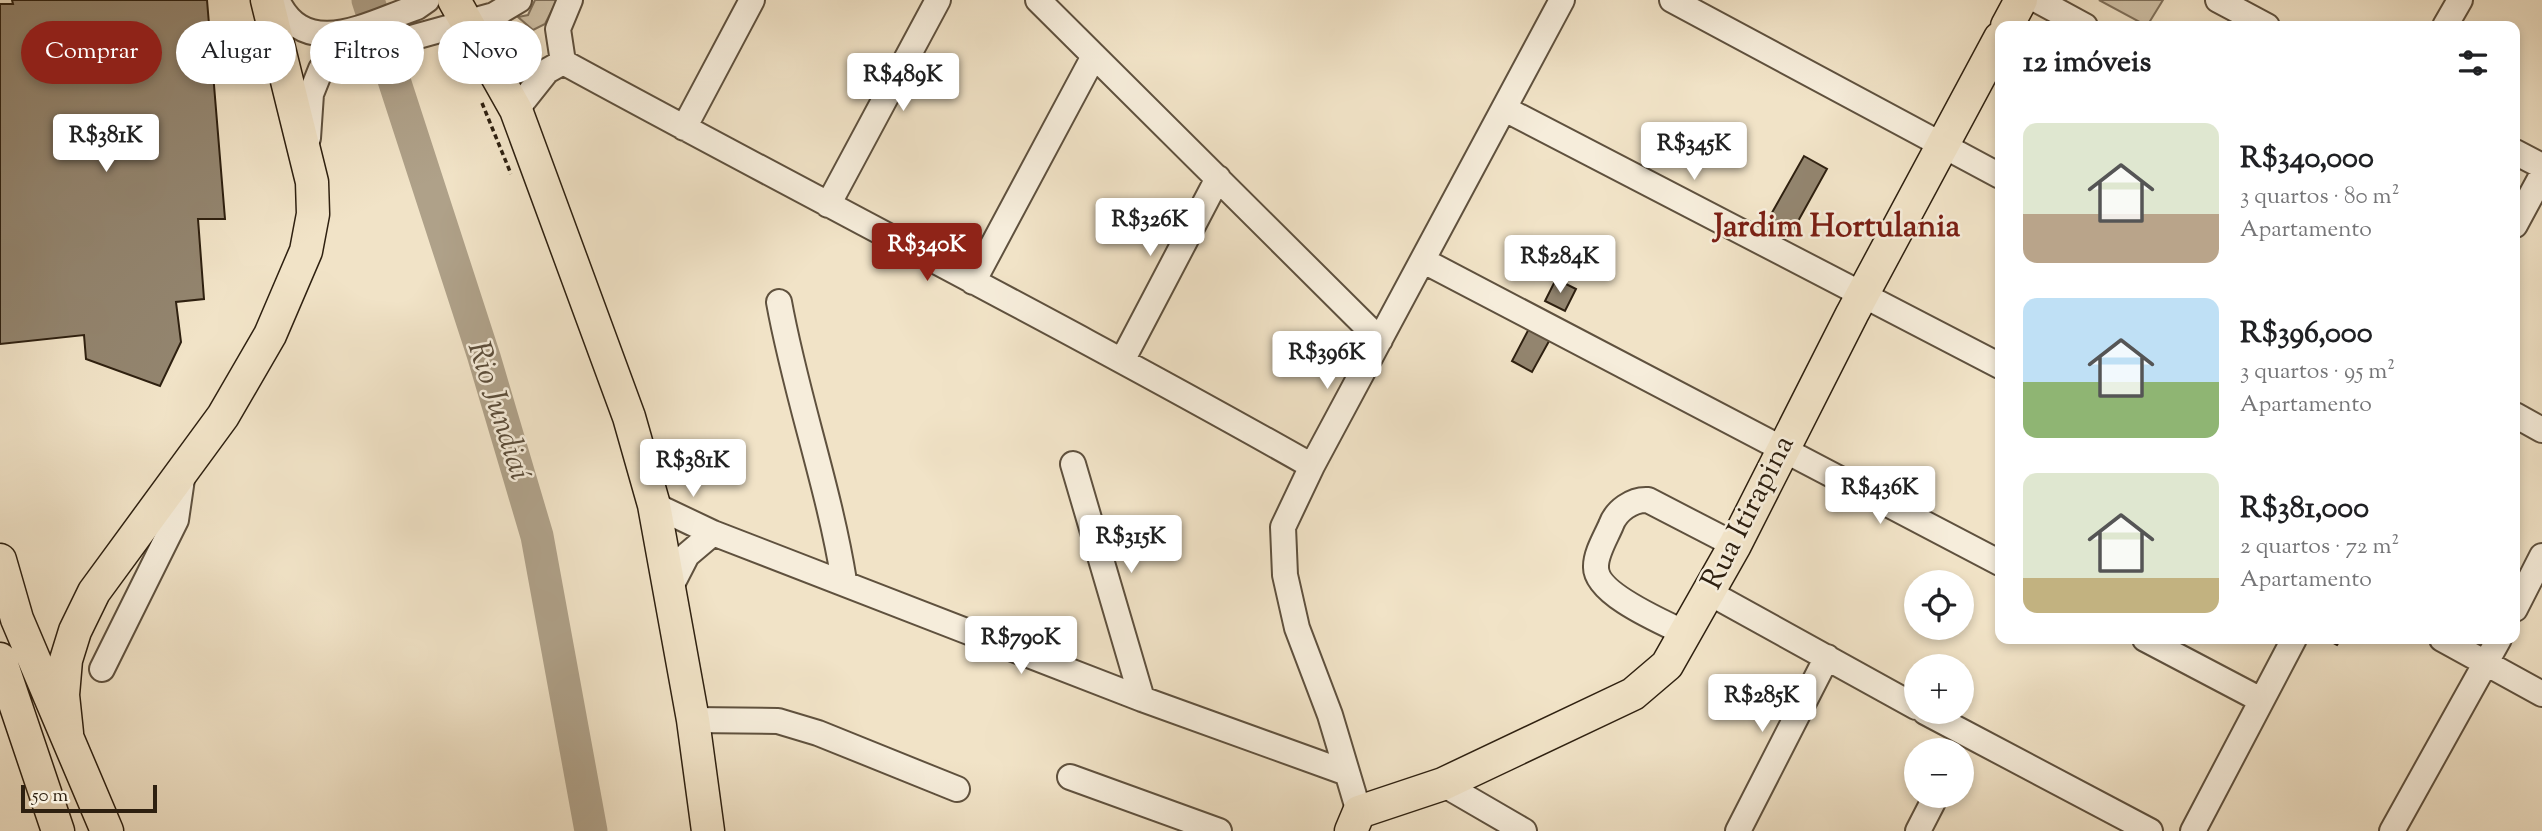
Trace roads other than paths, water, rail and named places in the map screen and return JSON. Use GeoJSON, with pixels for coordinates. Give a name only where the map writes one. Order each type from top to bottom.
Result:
{"type":"FeatureCollection","features":[{"type":"Feature","properties":{"kind":"main road"},"geometry":{"type":"LineString","coordinates":[[67,733],[63,695],[66,660],[75,631],[94,592],[223,416],[270,335],[306,251],[313,214],[312,181],[267,0]]}},
{"type":"Feature","properties":{"kind":"main road"},"geometry":{"type":"LineString","coordinates":[[2010,21],[2021,0]]}},
{"type":"Feature","properties":{"kind":"main road"},"geometry":{"type":"LineString","coordinates":[[460,10],[516,110],[621,393],[654,505],[693,720],[708,831]]}},
{"type":"Feature","properties":{"kind":"main road","name":"Rua Itirapina"},"geometry":{"type":"LineString","coordinates":[[1355,822],[1443,784],[1633,694],[1667,665],[1735,545],[1861,296],[1995,47]]}},
{"type":"Feature","properties":{"kind":"main road"},"geometry":{"type":"LineString","coordinates":[[0,560],[17,619],[107,831]]}},
{"type":"Feature","properties":{"kind":"main road"},"geometry":{"type":"LineString","coordinates":[[0,659],[58,831]]}},
{"type":"Feature","properties":{"kind":"street"},"geometry":{"type":"LineString","coordinates":[[277,0],[284,16],[310,33]]}},
{"type":"Feature","properties":{"kind":"street"},"geometry":{"type":"LineString","coordinates":[[424,33],[431,32],[460,10],[494,15],[519,0]]}},
{"type":"Feature","properties":{"kind":"street"},"geometry":{"type":"LineString","coordinates":[[563,62],[558,29],[570,0]]}},
{"type":"Feature","properties":{"kind":"street"},"geometry":{"type":"LineString","coordinates":[[684,128],[752,0]]}},
{"type":"Feature","properties":{"kind":"street"},"geometry":{"type":"LineString","coordinates":[[828,205],[938,0]]}},
{"type":"Feature","properties":{"kind":"street"},"geometry":{"type":"LineString","coordinates":[[1038,0],[1380,340]]}},
{"type":"Feature","properties":{"kind":"street"},"geometry":{"type":"LineString","coordinates":[[1355,822],[1347,773],[1330,715],[1297,628],[1284,575],[1283,527],[1312,466],[1562,0]]}},
{"type":"Feature","properties":{"kind":"street"},"geometry":{"type":"LineString","coordinates":[[1672,0],[1995,173]]}},
{"type":"Feature","properties":{"kind":"street"},"geometry":{"type":"LineString","coordinates":[[2037,0],[2076,21]]}},
{"type":"Feature","properties":{"kind":"street"},"geometry":{"type":"LineString","coordinates":[[2218,0],[2258,21]]}},
{"type":"Feature","properties":{"kind":"street"},"geometry":{"type":"LineString","coordinates":[[2448,21],[2460,0]]}},
{"type":"Feature","properties":{"kind":"street"},"geometry":{"type":"LineString","coordinates":[[388,21],[422,3]]}},
{"type":"Feature","properties":{"kind":"street"},"geometry":{"type":"LineString","coordinates":[[973,282],[1094,56]]}},
{"type":"Feature","properties":{"kind":"street"},"geometry":{"type":"LineString","coordinates":[[516,110],[547,71],[563,62]]}},
{"type":"Feature","properties":{"kind":"street"},"geometry":{"type":"LineString","coordinates":[[563,62],[973,282],[1123,359],[1312,466]]}},
{"type":"Feature","properties":{"kind":"street"},"geometry":{"type":"LineString","coordinates":[[308,160],[314,84]]}},
{"type":"Feature","properties":{"kind":"street"},"geometry":{"type":"LineString","coordinates":[[1505,109],[1995,363]]}},
{"type":"Feature","properties":{"kind":"street"},"geometry":{"type":"LineString","coordinates":[[2520,155],[2542,166]]}},
{"type":"Feature","properties":{"kind":"street"},"geometry":{"type":"LineString","coordinates":[[2520,216],[2542,175]]}},
{"type":"Feature","properties":{"kind":"street"},"geometry":{"type":"LineString","coordinates":[[1123,359],[1218,178]]}},
{"type":"Feature","properties":{"kind":"street"},"geometry":{"type":"LineString","coordinates":[[1424,261],[1995,560]]}},
{"type":"Feature","properties":{"kind":"street"},"geometry":{"type":"LineString","coordinates":[[779,302],[787,344],[836,533],[844,581]]}},
{"type":"Feature","properties":{"kind":"street"},"geometry":{"type":"LineString","coordinates":[[2520,418],[2542,430]]}},
{"type":"Feature","properties":{"kind":"street"},"geometry":{"type":"LineString","coordinates":[[1073,464],[1135,665],[1142,699]]}},
{"type":"Feature","properties":{"kind":"street"},"geometry":{"type":"LineString","coordinates":[[103,669],[176,520],[183,472]]}},
{"type":"Feature","properties":{"kind":"street"},"geometry":{"type":"LineString","coordinates":[[1686,635],[1617,596],[1598,578],[1595,565],[1613,521],[1626,506],[1639,499],[1648,500],[1735,545]]}},
{"type":"Feature","properties":{"kind":"street"},"geometry":{"type":"LineString","coordinates":[[654,505],[713,533],[844,581],[1142,699],[1347,773]]}},
{"type":"Feature","properties":{"kind":"street"},"geometry":{"type":"LineString","coordinates":[[668,592],[687,555],[713,533]]}},
{"type":"Feature","properties":{"kind":"street"},"geometry":{"type":"LineString","coordinates":[[2520,598],[2542,556]]}},
{"type":"Feature","properties":{"kind":"street"},"geometry":{"type":"LineString","coordinates":[[1708,592],[1904,700]]}},
{"type":"Feature","properties":{"kind":"street"},"geometry":{"type":"LineString","coordinates":[[2155,644],[2261,700]]}},
{"type":"Feature","properties":{"kind":"street"},"geometry":{"type":"LineString","coordinates":[[2193,831],[2291,644]]}},
{"type":"Feature","properties":{"kind":"street"},"geometry":{"type":"LineString","coordinates":[[2451,644],[2542,694]]}},
{"type":"Feature","properties":{"kind":"street"},"geometry":{"type":"LineString","coordinates":[[2392,831],[2496,644]]}},
{"type":"Feature","properties":{"kind":"street"},"geometry":{"type":"LineString","coordinates":[[1738,831],[1827,657]]}},
{"type":"Feature","properties":{"kind":"street"},"geometry":{"type":"LineString","coordinates":[[693,720],[778,721],[818,733],[957,789]]}},
{"type":"Feature","properties":{"kind":"street"},"geometry":{"type":"LineString","coordinates":[[1940,724],[1957,738]]}},
{"type":"Feature","properties":{"kind":"street"},"geometry":{"type":"LineString","coordinates":[[1974,749],[2107,822],[2150,831]]}},
{"type":"Feature","properties":{"kind":"street"},"geometry":{"type":"LineString","coordinates":[[1070,777],[1219,831]]}},
{"type":"Feature","properties":{"kind":"street"},"geometry":{"type":"LineString","coordinates":[[1443,784],[1524,831]]}},
{"type":"Feature","properties":{"kind":"street"},"geometry":{"type":"LineString","coordinates":[[1918,831],[1930,808]]}},
{"type":"Feature","properties":{"kind":"waterway","name":"Rio Jundiaí"},"geometry":{"type":"LineString","coordinates":[[368,0],[484,357],[537,536],[591,831]]}},
{"type":"Feature","properties":{"kind":"district","name":"Jardim Hortulania"},"geometry":{"type":"Point","coordinates":[1837,228]}}]}
